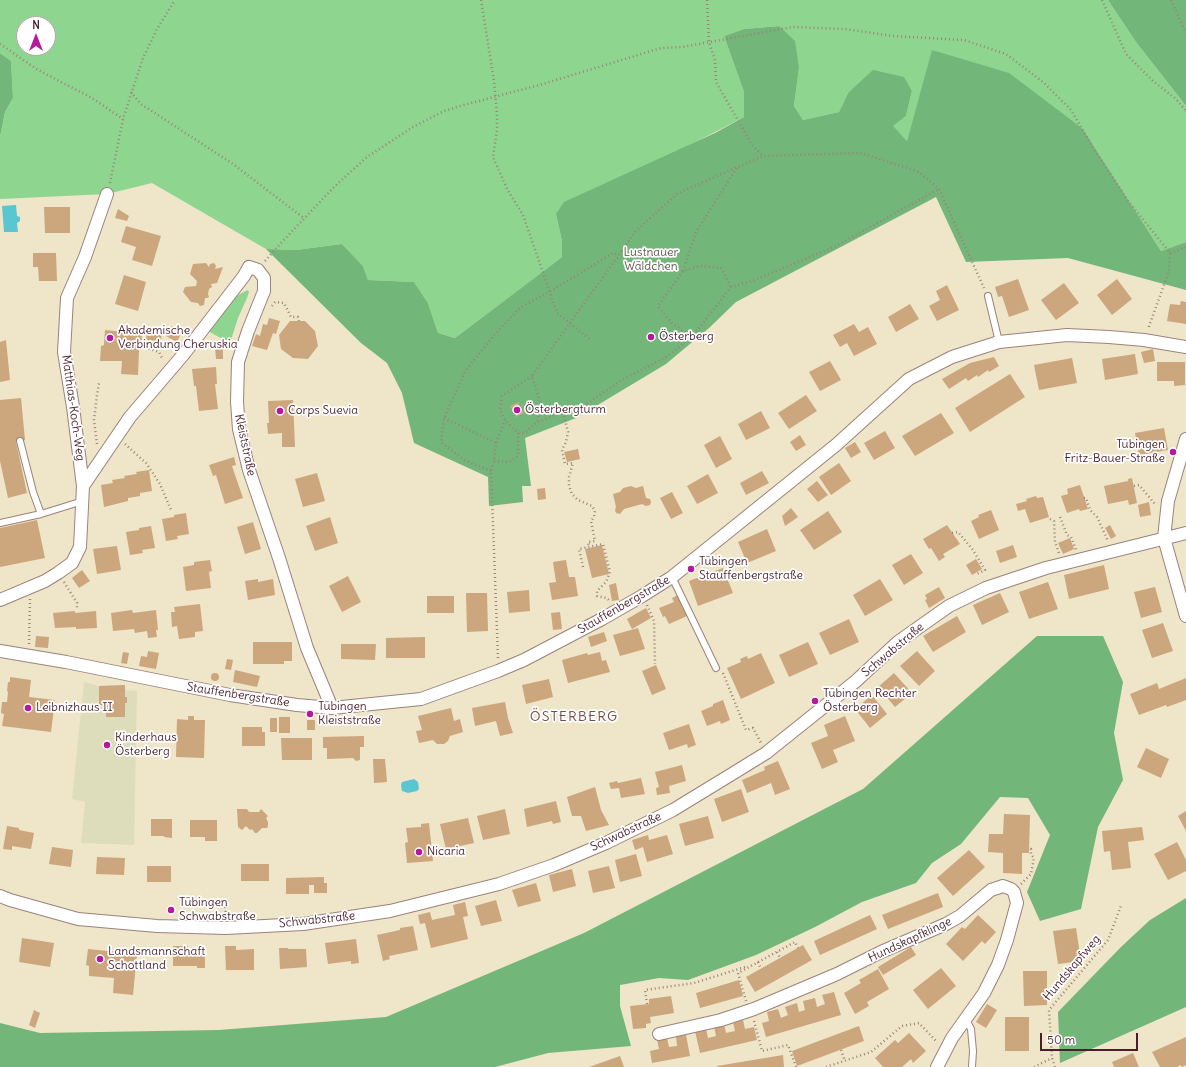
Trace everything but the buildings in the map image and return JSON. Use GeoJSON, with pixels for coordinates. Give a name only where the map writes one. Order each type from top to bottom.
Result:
{"type":"FeatureCollection","features":[{"type":"Feature","properties":{"kind":"street","name":"Matthias-Koch-Weg"},"geometry":{"type":"LineString","coordinates":[[0,600],[45,581],[58,573],[72,563],[80,547],[83,486],[74,406],[64,352],[67,298],[85,257],[107,194]]}},
{"type":"Feature","properties":{"kind":"street","name":"Matthias-Koch-Weg"},"geometry":{"type":"LineString","coordinates":[[83,486],[130,417],[183,355],[244,276],[249,267],[258,270]]}},
{"type":"Feature","properties":{"kind":"street","name":"Kleiststraße"},"geometry":{"type":"LineString","coordinates":[[258,270],[264,278],[264,292],[248,331],[238,362],[237,402],[240,429],[249,470],[279,558],[307,648],[332,708]]}},
{"type":"Feature","properties":{"kind":"street","name":"Stauffenbergstraße"},"geometry":{"type":"LineString","coordinates":[[0,650],[230,695],[297,705],[332,708],[421,699],[524,660],[602,620],[642,596],[672,576],[836,445],[909,379],[952,357],[999,342],[1067,335],[1144,340],[1186,347]]}},
{"type":"Feature","properties":{"kind":"street"},"geometry":{"type":"LineString","coordinates":[[1186,439],[1168,501],[1164,538],[1186,616]]}},
{"type":"Feature","properties":{"kind":"street","name":"Schwabstraße"},"geometry":{"type":"LineString","coordinates":[[0,896],[78,919],[157,926],[226,928],[304,924],[390,911],[500,884],[554,865],[606,843],[673,810],[766,753],[856,681],[898,642],[949,606],[986,588],[1013,578],[1062,563],[1186,533]]}},
{"type":"Feature","properties":{"kind":"street","name":"Hundskapfklinge"},"geometry":{"type":"LineString","coordinates":[[659,1034],[721,1020],[751,1005],[837,974],[946,924],[970,908],[992,890],[1003,886],[1014,892],[1017,903],[1003,952],[984,993],[965,1018],[945,1049],[937,1067]]}},
{"type":"Feature","properties":{"kind":"lane"},"geometry":{"type":"LineString","coordinates":[[988,296],[999,342]]}},
{"type":"Feature","properties":{"kind":"lane"},"geometry":{"type":"LineString","coordinates":[[20,441],[33,492],[41,514]]}},
{"type":"Feature","properties":{"kind":"lane"},"geometry":{"type":"LineString","coordinates":[[0,523],[41,514],[83,500]]}},
{"type":"Feature","properties":{"kind":"lane"},"geometry":{"type":"LineString","coordinates":[[672,576],[719,668]]}},
{"type":"Feature","properties":{"kind":"lane"},"geometry":{"type":"LineString","coordinates":[[965,1018],[971,1029],[973,1051],[972,1067]]}},
{"type":"Feature","properties":{"kind":"path"},"geometry":{"type":"LineString","coordinates":[[107,194],[123,119],[146,52],[157,29],[175,0]]}},
{"type":"Feature","properties":{"kind":"path"},"geometry":{"type":"LineString","coordinates":[[481,0],[494,80],[497,129],[493,157],[506,189],[523,215],[557,313],[592,340]]}},
{"type":"Feature","properties":{"kind":"path"},"geometry":{"type":"LineString","coordinates":[[707,0],[709,42],[716,60],[716,82],[752,145],[763,156]]}},
{"type":"Feature","properties":{"kind":"path"},"geometry":{"type":"LineString","coordinates":[[1102,0],[1126,54],[1153,81],[1176,99],[1186,111]]}},
{"type":"Feature","properties":{"kind":"path"},"geometry":{"type":"LineString","coordinates":[[1171,0],[1186,33]]}},
{"type":"Feature","properties":{"kind":"path"},"geometry":{"type":"LineString","coordinates":[[258,270],[280,244],[335,186],[367,157],[398,136],[444,111],[661,48],[682,47],[793,27],[844,29],[893,36],[964,40],[1006,54],[1043,82],[1071,110],[1095,151],[1129,202],[1170,253],[1169,271],[1144,340]]}},
{"type":"Feature","properties":{"kind":"path"},"geometry":{"type":"LineString","coordinates":[[0,44],[38,70],[92,98],[123,119]]}},
{"type":"Feature","properties":{"kind":"path"},"geometry":{"type":"LineString","coordinates":[[132,92],[141,104],[233,164],[305,219]]}},
{"type":"Feature","properties":{"kind":"path"},"geometry":{"type":"LineString","coordinates":[[939,189],[834,247],[752,281],[731,287],[692,337],[666,357],[624,379],[583,406],[537,422],[525,434],[518,433],[505,420],[500,410],[502,396],[532,376],[636,231],[678,193],[763,156],[861,153],[918,172],[939,189],[988,296]]}},
{"type":"Feature","properties":{"kind":"path"},"geometry":{"type":"LineString","coordinates":[[692,337],[672,323],[658,306],[683,271],[696,232],[738,166]]}},
{"type":"Feature","properties":{"kind":"path"},"geometry":{"type":"LineString","coordinates":[[1170,253],[1186,248]]}},
{"type":"Feature","properties":{"kind":"path"},"geometry":{"type":"LineString","coordinates":[[491,472],[464,460],[441,442],[444,418],[466,370],[494,335],[521,307],[550,292],[613,253],[619,255]]}},
{"type":"Feature","properties":{"kind":"path"},"geometry":{"type":"LineString","coordinates":[[683,271],[700,266],[721,268],[731,287]]}},
{"type":"Feature","properties":{"kind":"path"},"geometry":{"type":"LineString","coordinates":[[269,310],[275,302],[284,303],[291,317],[298,317],[299,321]]}},
{"type":"Feature","properties":{"kind":"path"},"geometry":{"type":"LineString","coordinates":[[141,346],[159,352],[168,372]]}},
{"type":"Feature","properties":{"kind":"path"},"geometry":{"type":"LineString","coordinates":[[532,376],[541,406],[537,422]]}},
{"type":"Feature","properties":{"kind":"path"},"geometry":{"type":"LineString","coordinates":[[99,383],[94,420],[101,460]]}},
{"type":"Feature","properties":{"kind":"path"},"geometry":{"type":"LineString","coordinates":[[563,412],[568,432],[566,442],[562,450],[565,464],[573,463],[569,477],[569,486],[572,494],[578,500],[592,506],[595,511],[594,517],[591,521],[595,541],[588,542],[589,546]]}},
{"type":"Feature","properties":{"kind":"path"},"geometry":{"type":"LineString","coordinates":[[444,418],[496,444]]}},
{"type":"Feature","properties":{"kind":"path"},"geometry":{"type":"LineString","coordinates":[[498,670],[491,472],[496,444],[505,420]]}},
{"type":"Feature","properties":{"kind":"path"},"geometry":{"type":"LineString","coordinates":[[494,462],[509,462],[518,456],[518,433]]}},
{"type":"Feature","properties":{"kind":"path"},"geometry":{"type":"LineString","coordinates":[[116,437],[146,463],[160,484],[171,510]]}},
{"type":"Feature","properties":{"kind":"path"},"geometry":{"type":"LineString","coordinates":[[1134,486],[1139,485],[1159,508]]}},
{"type":"Feature","properties":{"kind":"path"},"geometry":{"type":"LineString","coordinates":[[1084,498],[1086,498],[1090,510],[1097,517],[1103,527],[1111,551]]}},
{"type":"Feature","properties":{"kind":"path"},"geometry":{"type":"LineString","coordinates":[[1060,517],[1067,535],[1071,537],[1078,559]]}},
{"type":"Feature","properties":{"kind":"path"},"geometry":{"type":"LineString","coordinates":[[1050,519],[1054,521],[1055,542],[1062,563]]}},
{"type":"Feature","properties":{"kind":"path"},"geometry":{"type":"LineString","coordinates":[[952,533],[958,532],[973,550],[985,570],[978,574]]}},
{"type":"Feature","properties":{"kind":"path"},"geometry":{"type":"LineString","coordinates":[[583,566],[579,549],[603,544],[610,572],[606,582],[597,591],[597,596],[607,598],[611,602]]}},
{"type":"Feature","properties":{"kind":"path"},"geometry":{"type":"LineString","coordinates":[[58,573],[77,603],[77,610]]}},
{"type":"Feature","properties":{"kind":"path"},"geometry":{"type":"LineString","coordinates":[[642,596],[654,621],[655,664]]}},
{"type":"Feature","properties":{"kind":"path"},"geometry":{"type":"LineString","coordinates":[[29,644],[30,601]]}},
{"type":"Feature","properties":{"kind":"path"},"geometry":{"type":"LineString","coordinates":[[719,668],[746,730],[753,728],[766,753]]}},
{"type":"Feature","properties":{"kind":"path"},"geometry":{"type":"LineString","coordinates":[[1018,888],[1030,874],[1034,858],[1031,854],[1031,848],[1029,849]]}},
{"type":"Feature","properties":{"kind":"path"},"geometry":{"type":"LineString","coordinates":[[226,899],[226,906]]}},
{"type":"Feature","properties":{"kind":"path","name":"Hundskapfweg"},"geometry":{"type":"LineString","coordinates":[[1055,1067],[1052,1058],[1049,1010],[1108,940],[1121,906]]}},
{"type":"Feature","properties":{"kind":"path"},"geometry":{"type":"LineString","coordinates":[[796,1067],[788,1045],[762,1051],[751,1005],[746,1002],[738,973],[795,942],[798,948]]}},
{"type":"Feature","properties":{"kind":"path"},"geometry":{"type":"LineString","coordinates":[[777,952],[780,958]]}},
{"type":"Feature","properties":{"kind":"path"},"geometry":{"type":"LineString","coordinates":[[758,962],[761,969]]}},
{"type":"Feature","properties":{"kind":"path"},"geometry":{"type":"LineString","coordinates":[[647,1004],[645,990],[694,983],[745,968],[746,969]]}},
{"type":"Feature","properties":{"kind":"path"},"geometry":{"type":"LineString","coordinates":[[828,1067],[871,1052],[902,1026],[919,1023],[930,1036],[945,1049]]}},
{"type":"Feature","properties":{"kind":"path"},"geometry":{"type":"LineString","coordinates":[[841,1050],[844,1061]]}},
{"type":"Feature","properties":{"kind":"path"},"geometry":{"type":"LineString","coordinates":[[1034,1067],[1052,1058]]}},
{"type":"Feature","properties":{"kind":"shaded area","name":"Kinderhaus Österberg"},"geometry":{"type":"Polygon","coordinates":[[[84,682],[99,686],[125,685],[125,690],[137,691],[134,845],[81,843],[85,802],[72,799],[84,682]]]}},
{"type":"Feature","properties":{"kind":"green space"},"geometry":{"type":"Polygon","coordinates":[[[0,0],[1108,0],[1136,42],[1186,106],[1186,242],[1161,251],[1083,129],[933,50],[907,141],[892,126],[906,116],[912,91],[903,77],[848,93],[839,112],[803,120],[794,106],[799,68],[779,26],[744,29],[724,36],[744,92],[744,117],[556,214],[562,241],[562,257],[455,338],[438,333],[428,303],[414,282],[368,280],[363,266],[342,244],[296,250],[266,249],[152,183],[107,194],[0,199],[0,137],[5,112],[13,98],[11,61],[0,53],[0,0]]]}},
{"type":"Feature","properties":{"kind":"green space"},"geometry":{"type":"Polygon","coordinates":[[[1108,0],[1186,0],[1186,106],[1136,42],[1108,0]]]}},
{"type":"Feature","properties":{"kind":"green space","name":"Lustnauer Wäldchen"},"geometry":{"type":"Polygon","coordinates":[[[779,26],[795,41],[799,68],[794,106],[803,120],[839,112],[848,93],[873,70],[904,77],[912,91],[906,116],[893,126],[907,141],[932,50],[1009,73],[1083,129],[1161,251],[1186,242],[1186,290],[1068,258],[966,262],[936,197],[736,302],[709,328],[666,364],[576,418],[525,438],[531,486],[522,486],[523,502],[489,506],[488,477],[414,443],[402,393],[387,363],[361,343],[266,249],[296,250],[342,244],[363,266],[368,280],[414,282],[428,303],[438,333],[455,338],[562,257],[562,241],[556,214],[564,202],[715,133],[744,117],[744,92],[724,36],[744,29],[779,26]]]}},
{"type":"Feature","properties":{"kind":"green space"},"geometry":{"type":"Polygon","coordinates":[[[0,53],[11,61],[13,98],[5,112],[0,137],[0,53]]]}},
{"type":"Feature","properties":{"kind":"green space"},"geometry":{"type":"Polygon","coordinates":[[[248,290],[249,292],[247,298],[238,318],[230,343],[208,331],[234,297],[248,290]]]}},
{"type":"Feature","properties":{"kind":"green space"},"geometry":{"type":"Polygon","coordinates":[[[1037,636],[1103,636],[1123,682],[1114,733],[1123,780],[1098,827],[1081,909],[1040,921],[1027,892],[1050,835],[1028,798],[1000,797],[961,844],[932,863],[916,883],[862,902],[815,927],[756,955],[688,980],[659,978],[620,985],[620,1006],[631,1046],[548,1053],[495,1067],[0,1067],[0,1023],[40,1033],[219,1030],[386,1017],[584,933],[863,789],[1037,636]]]}},
{"type":"Feature","properties":{"kind":"green space"},"geometry":{"type":"Polygon","coordinates":[[[1186,898],[1186,1007],[1060,1063],[1058,1012],[1121,947],[1150,920],[1186,898]]]}},
{"type":"Feature","properties":{"kind":"water"},"geometry":{"type":"Polygon","coordinates":[[[16,205],[17,216],[20,217],[20,221],[17,223],[18,232],[4,232],[2,206],[16,205]]]}},
{"type":"Feature","properties":{"kind":"water"},"geometry":{"type":"Polygon","coordinates":[[[414,779],[418,782],[419,789],[417,791],[408,793],[402,791],[402,782],[414,779]]]}},
{"type":"Feature","properties":{"kind":"place","name":"Österberg"},"geometry":{"type":"Point","coordinates":[651,337]}},
{"type":"Feature","properties":{"kind":"place","name":"Akademische Verbindung Cheruskia"},"geometry":{"type":"Point","coordinates":[110,338]}},
{"type":"Feature","properties":{"kind":"place","name":"Österbergturm"},"geometry":{"type":"Point","coordinates":[517,410]}},
{"type":"Feature","properties":{"kind":"place","name":"Corps Suevia"},"geometry":{"type":"Point","coordinates":[280,411]}},
{"type":"Feature","properties":{"kind":"place","name":"Tübingen Fritz-Bauer-Straße"},"geometry":{"type":"Point","coordinates":[1173,452]}},
{"type":"Feature","properties":{"kind":"place","name":"Tübingen Stauffenbergstraße"},"geometry":{"type":"Point","coordinates":[691,569]}},
{"type":"Feature","properties":{"kind":"place","name":"Tübingen Rechter Österberg"},"geometry":{"type":"Point","coordinates":[815,701]}},
{"type":"Feature","properties":{"kind":"place","name":"Leibnizhaus II"},"geometry":{"type":"Point","coordinates":[28,708]}},
{"type":"Feature","properties":{"kind":"place","name":"Tübingen Kleiststraße"},"geometry":{"type":"Point","coordinates":[310,714]}},
{"type":"Feature","properties":{"kind":"place","name":"Kinderhaus Österberg"},"geometry":{"type":"Point","coordinates":[107,745]}},
{"type":"Feature","properties":{"kind":"place","name":"Nicaria"},"geometry":{"type":"Point","coordinates":[419,852]}},
{"type":"Feature","properties":{"kind":"place","name":"Tübingen Schwabstraße"},"geometry":{"type":"Point","coordinates":[171,910]}},
{"type":"Feature","properties":{"kind":"place","name":"Landsmannschaft Schottland"},"geometry":{"type":"Point","coordinates":[100,959]}},
{"type":"Feature","properties":{"kind":"district","name":"ÖSTERBERG"},"geometry":{"type":"Point","coordinates":[574,717]}}]}
